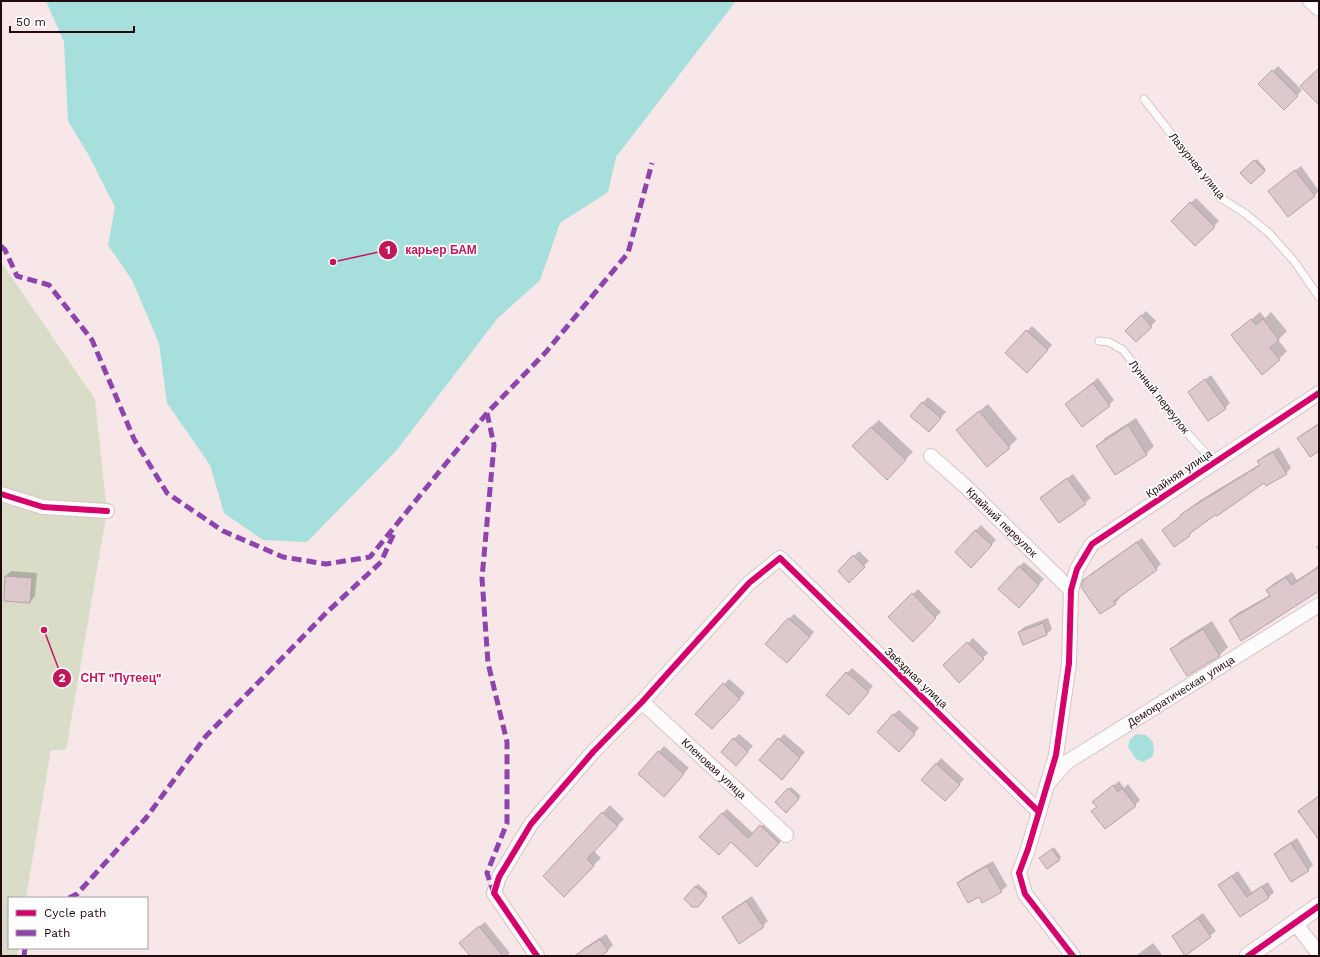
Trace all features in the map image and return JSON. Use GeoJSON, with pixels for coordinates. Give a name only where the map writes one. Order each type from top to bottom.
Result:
{"type":"FeatureCollection","features":[{"type":"Feature","properties":{"kind":"street"},"geometry":{"type":"LineString","coordinates":[[1310,1],[1319,9]]}},
{"type":"Feature","properties":{"kind":"street","name":"Крайняя улица"},"geometry":{"type":"LineString","coordinates":[[1073,956],[1025,894],[1019,873],[1056,755],[1069,663],[1071,590],[1077,569],[1092,544],[1319,393]]}},
{"type":"Feature","properties":{"kind":"street","name":"Крайний переулок"},"geometry":{"type":"LineString","coordinates":[[931,456],[965,486],[1071,590]]}},
{"type":"Feature","properties":{"kind":"street"},"geometry":{"type":"LineString","coordinates":[[1,494],[43,507],[106,511]]}},
{"type":"Feature","properties":{"kind":"street","name":"Звёздная улица"},"geometry":{"type":"LineString","coordinates":[[642,702],[749,583],[780,558],[1039,812]]}},
{"type":"Feature","properties":{"kind":"street","name":"Демократическая улица"},"geometry":{"type":"LineString","coordinates":[[1047,783],[1067,762],[1319,605]]}},
{"type":"Feature","properties":{"kind":"street"},"geometry":{"type":"LineString","coordinates":[[537,956],[494,893],[499,877],[531,824],[593,752],[642,702]]}},
{"type":"Feature","properties":{"kind":"street","name":"Кленовая улица"},"geometry":{"type":"LineString","coordinates":[[642,702],[786,836]]}},
{"type":"Feature","properties":{"kind":"street"},"geometry":{"type":"LineString","coordinates":[[1248,956],[1319,906]]}},
{"type":"Feature","properties":{"kind":"street"},"geometry":{"type":"LineString","coordinates":[[1295,923],[1319,954]]}},
{"type":"Feature","properties":{"kind":"lane","name":"Лазурная улица"},"geometry":{"type":"LineString","coordinates":[[1144,99],[1221,198],[1246,214],[1270,234],[1294,261],[1319,297]]}},
{"type":"Feature","properties":{"kind":"lane","name":"Лунный переулок"},"geometry":{"type":"LineString","coordinates":[[1099,341],[1109,342],[1123,350],[1177,422],[1214,462]]}},
{"type":"Feature","properties":{"kind":"green space"},"geometry":{"type":"Polygon","coordinates":[[[1,262],[95,399],[107,511],[66,750],[51,750],[26,897],[8,897],[8,949],[18,949],[17,956],[1,956],[1,262]]]}},
{"type":"Feature","properties":{"kind":"water"},"geometry":{"type":"Polygon","coordinates":[[[46,1],[736,1],[616,157],[608,192],[560,223],[540,280],[497,319],[396,451],[307,542],[263,540],[224,513],[210,465],[167,403],[159,343],[132,280],[108,245],[115,207],[88,154],[68,121],[64,42],[46,1]]]}},
{"type":"Feature","properties":{"kind":"water"},"geometry":{"type":"Polygon","coordinates":[[[1136,734],[1146,735],[1153,742],[1154,751],[1152,757],[1143,762],[1136,759],[1128,747],[1130,740],[1136,734]]]}},
{"type":"Feature","properties":{"kind":"building"},"geometry":{"type":"Polygon","coordinates":[[[1319,68],[1319,105],[1300,86],[1319,68]]]}},
{"type":"Feature","properties":{"kind":"building"},"geometry":{"type":"Polygon","coordinates":[[[1272,70],[1298,96],[1284,110],[1258,84],[1272,70]]]}},
{"type":"Feature","properties":{"kind":"building"},"geometry":{"type":"Polygon","coordinates":[[[1254,160],[1265,171],[1251,184],[1240,173],[1254,160]]]}},
{"type":"Feature","properties":{"kind":"building"},"geometry":{"type":"Polygon","coordinates":[[[1295,170],[1315,196],[1288,217],[1268,191],[1295,170]]]}},
{"type":"Feature","properties":{"kind":"building"},"geometry":{"type":"Polygon","coordinates":[[[1190,202],[1215,227],[1195,246],[1171,221],[1190,202]]]}},
{"type":"Feature","properties":{"kind":"building"},"geometry":{"type":"Polygon","coordinates":[[[1141,315],[1152,327],[1136,342],[1125,331],[1141,315]]]}},
{"type":"Feature","properties":{"kind":"building"},"geometry":{"type":"Polygon","coordinates":[[[1251,319],[1256,325],[1263,319],[1279,340],[1270,348],[1280,360],[1262,375],[1231,335],[1251,319]]]}},
{"type":"Feature","properties":{"kind":"building"},"geometry":{"type":"Polygon","coordinates":[[[1026,330],[1048,350],[1027,373],[1005,353],[1026,330]]]}},
{"type":"Feature","properties":{"kind":"building"},"geometry":{"type":"Polygon","coordinates":[[[1205,379],[1226,409],[1208,421],[1188,392],[1205,379]]]}},
{"type":"Feature","properties":{"kind":"building"},"geometry":{"type":"Polygon","coordinates":[[[1093,383],[1110,406],[1082,427],[1065,404],[1093,383]]]}},
{"type":"Feature","properties":{"kind":"building"},"geometry":{"type":"Polygon","coordinates":[[[922,402],[941,418],[929,432],[910,416],[922,402]]]}},
{"type":"Feature","properties":{"kind":"building"},"geometry":{"type":"Polygon","coordinates":[[[979,411],[1010,448],[987,467],[956,430],[979,411]]]}},
{"type":"Feature","properties":{"kind":"building"},"geometry":{"type":"Polygon","coordinates":[[[1319,424],[1319,451],[1310,457],[1297,438],[1319,424]]]}},
{"type":"Feature","properties":{"kind":"building"},"geometry":{"type":"Polygon","coordinates":[[[1128,425],[1147,455],[1115,475],[1096,446],[1128,425]]]}},
{"type":"Feature","properties":{"kind":"building"},"geometry":{"type":"Polygon","coordinates":[[[871,427],[906,460],[887,480],[852,446],[871,427]]]}},
{"type":"Feature","properties":{"kind":"building"},"geometry":{"type":"Polygon","coordinates":[[[1273,452],[1287,474],[1266,486],[1264,483],[1217,516],[1215,515],[1174,547],[1162,530],[1196,504],[1260,465],[1257,461],[1273,452]]]}},
{"type":"Feature","properties":{"kind":"building"},"geometry":{"type":"Polygon","coordinates":[[[1067,478],[1086,504],[1059,523],[1040,498],[1067,478]]]}},
{"type":"Feature","properties":{"kind":"building"},"geometry":{"type":"Polygon","coordinates":[[[975,530],[992,545],[971,568],[955,552],[975,530]]]}},
{"type":"Feature","properties":{"kind":"building"},"geometry":{"type":"Polygon","coordinates":[[[1137,542],[1157,570],[1114,601],[1116,604],[1100,614],[1081,587],[1083,580],[1137,542]]]}},
{"type":"Feature","properties":{"kind":"building"},"geometry":{"type":"Polygon","coordinates":[[[853,555],[865,567],[849,583],[838,571],[853,555]]]}},
{"type":"Feature","properties":{"kind":"building"},"geometry":{"type":"Polygon","coordinates":[[[1019,566],[1039,585],[1019,608],[998,589],[1019,566]]]}},
{"type":"Feature","properties":{"kind":"building"},"geometry":{"type":"Polygon","coordinates":[[[1319,567],[1319,591],[1241,641],[1229,620],[1270,596],[1266,590],[1286,577],[1291,585],[1319,567]]]}},
{"type":"Feature","properties":{"kind":"building"},"geometry":{"type":"Polygon","coordinates":[[[5,576],[32,578],[30,603],[4,601],[5,576]]]}},
{"type":"Feature","properties":{"kind":"building"},"geometry":{"type":"Polygon","coordinates":[[[912,593],[936,618],[913,642],[888,617],[912,593]]]}},
{"type":"Feature","properties":{"kind":"building"},"geometry":{"type":"Polygon","coordinates":[[[788,618],[810,637],[787,663],[765,644],[788,618]]]}},
{"type":"Feature","properties":{"kind":"building"},"geometry":{"type":"Polygon","coordinates":[[[1043,623],[1047,635],[1023,645],[1018,632],[1043,623]]]}},
{"type":"Feature","properties":{"kind":"building"},"geometry":{"type":"Polygon","coordinates":[[[1203,629],[1220,656],[1187,676],[1170,649],[1203,629]]]}},
{"type":"Feature","properties":{"kind":"building"},"geometry":{"type":"Polygon","coordinates":[[[967,642],[984,659],[959,683],[943,665],[967,642]]]}},
{"type":"Feature","properties":{"kind":"building"},"geometry":{"type":"Polygon","coordinates":[[[846,672],[869,692],[849,715],[826,695],[846,672]]]}},
{"type":"Feature","properties":{"kind":"building"},"geometry":{"type":"Polygon","coordinates":[[[723,683],[740,699],[712,729],[695,714],[723,683]]]}},
{"type":"Feature","properties":{"kind":"building"},"geometry":{"type":"Polygon","coordinates":[[[893,714],[915,734],[899,752],[877,732],[893,714]]]}},
{"type":"Feature","properties":{"kind":"building"},"geometry":{"type":"Polygon","coordinates":[[[733,738],[748,752],[736,766],[721,752],[733,738]]]}},
{"type":"Feature","properties":{"kind":"building"},"geometry":{"type":"Polygon","coordinates":[[[778,738],[800,758],[782,780],[759,760],[778,738]]]}},
{"type":"Feature","properties":{"kind":"building"},"geometry":{"type":"Polygon","coordinates":[[[658,751],[684,774],[664,797],[638,774],[658,751]]]}},
{"type":"Feature","properties":{"kind":"building"},"geometry":{"type":"Polygon","coordinates":[[[936,763],[960,785],[945,801],[921,780],[936,763]]]}},
{"type":"Feature","properties":{"kind":"building"},"geometry":{"type":"Polygon","coordinates":[[[1113,785],[1118,792],[1122,788],[1136,806],[1105,829],[1091,811],[1097,807],[1092,802],[1113,785]]]}},
{"type":"Feature","properties":{"kind":"building"},"geometry":{"type":"Polygon","coordinates":[[[788,788],[799,799],[786,813],[775,802],[788,788]]]}},
{"type":"Feature","properties":{"kind":"building"},"geometry":{"type":"Polygon","coordinates":[[[1319,796],[1319,840],[1298,811],[1319,796]]]}},
{"type":"Feature","properties":{"kind":"building"},"geometry":{"type":"Polygon","coordinates":[[[602,812],[618,826],[587,859],[594,866],[564,897],[543,876],[602,812]]]}},
{"type":"Feature","properties":{"kind":"building"},"geometry":{"type":"Polygon","coordinates":[[[722,813],[748,838],[760,825],[779,843],[757,867],[731,842],[719,855],[699,837],[722,813]]]}},
{"type":"Feature","properties":{"kind":"building"},"geometry":{"type":"Polygon","coordinates":[[[1291,843],[1309,871],[1291,882],[1274,854],[1291,843]]]}},
{"type":"Feature","properties":{"kind":"building"},"geometry":{"type":"Polygon","coordinates":[[[1052,849],[1060,860],[1047,869],[1039,858],[1052,849]]]}},
{"type":"Feature","properties":{"kind":"building"},"geometry":{"type":"Polygon","coordinates":[[[987,866],[1002,892],[982,903],[979,897],[968,903],[957,883],[987,866]]]}},
{"type":"Feature","properties":{"kind":"building"},"geometry":{"type":"Polygon","coordinates":[[[1232,876],[1247,897],[1262,886],[1269,898],[1240,917],[1218,885],[1232,876]]]}},
{"type":"Feature","properties":{"kind":"building"},"geometry":{"type":"Polygon","coordinates":[[[695,886],[707,896],[698,907],[692,907],[684,899],[695,886]]]}},
{"type":"Feature","properties":{"kind":"building"},"geometry":{"type":"Polygon","coordinates":[[[746,901],[764,927],[739,944],[722,917],[746,901]]]}},
{"type":"Feature","properties":{"kind":"building"},"geometry":{"type":"Polygon","coordinates":[[[1198,918],[1211,937],[1185,956],[1172,936],[1198,918]]]}},
{"type":"Feature","properties":{"kind":"building"},"geometry":{"type":"Polygon","coordinates":[[[479,926],[503,956],[470,956],[459,943],[479,926]]]}},
{"type":"Feature","properties":{"kind":"building"},"geometry":{"type":"Polygon","coordinates":[[[600,939],[608,951],[601,956],[574,956],[600,939]]]}},
{"type":"Feature","properties":{"kind":"marked path"},"geometry":{"type":"LineString","coordinates":[[1,246],[5,250],[17,276],[49,285],[92,340],[134,439],[167,493],[223,531],[283,557],[326,564],[370,557],[487,413],[546,352],[628,253],[652,163]]}},
{"type":"Feature","properties":{"kind":"marked path"},"geometry":{"type":"LineString","coordinates":[[487,413],[494,445],[482,578],[488,663],[507,742],[507,823],[487,873],[493,891]]}},
{"type":"Feature","properties":{"kind":"marked path"},"geometry":{"type":"LineString","coordinates":[[71,897],[77,894],[146,818],[206,736],[327,612],[381,562],[395,531]]}},
{"type":"Feature","properties":{"kind":"marked path"},"geometry":{"type":"LineString","coordinates":[[24,956],[25,949]]}},
{"type":"Feature","properties":{"kind":"cycle path"},"geometry":{"type":"LineString","coordinates":[[1073,956],[1025,894],[1019,873],[1028,849],[1056,755],[1069,663],[1071,590],[1077,569],[1092,544],[1319,393]]}},
{"type":"Feature","properties":{"kind":"cycle path"},"geometry":{"type":"LineString","coordinates":[[1,494],[43,507],[107,511]]}},
{"type":"Feature","properties":{"kind":"cycle path"},"geometry":{"type":"LineString","coordinates":[[537,956],[494,893],[499,877],[531,824],[593,752],[642,702],[749,583],[780,558],[1039,812]]}},
{"type":"Feature","properties":{"kind":"cycle path"},"geometry":{"type":"LineString","coordinates":[[1248,956],[1319,906]]}},
{"type":"Feature","properties":{"kind":"place","name":"карьер БАМ"},"geometry":{"type":"Point","coordinates":[333,262]}},
{"type":"Feature","properties":{"kind":"place","name":"СНТ \"Путеец\""},"geometry":{"type":"Point","coordinates":[44,630]}}]}
